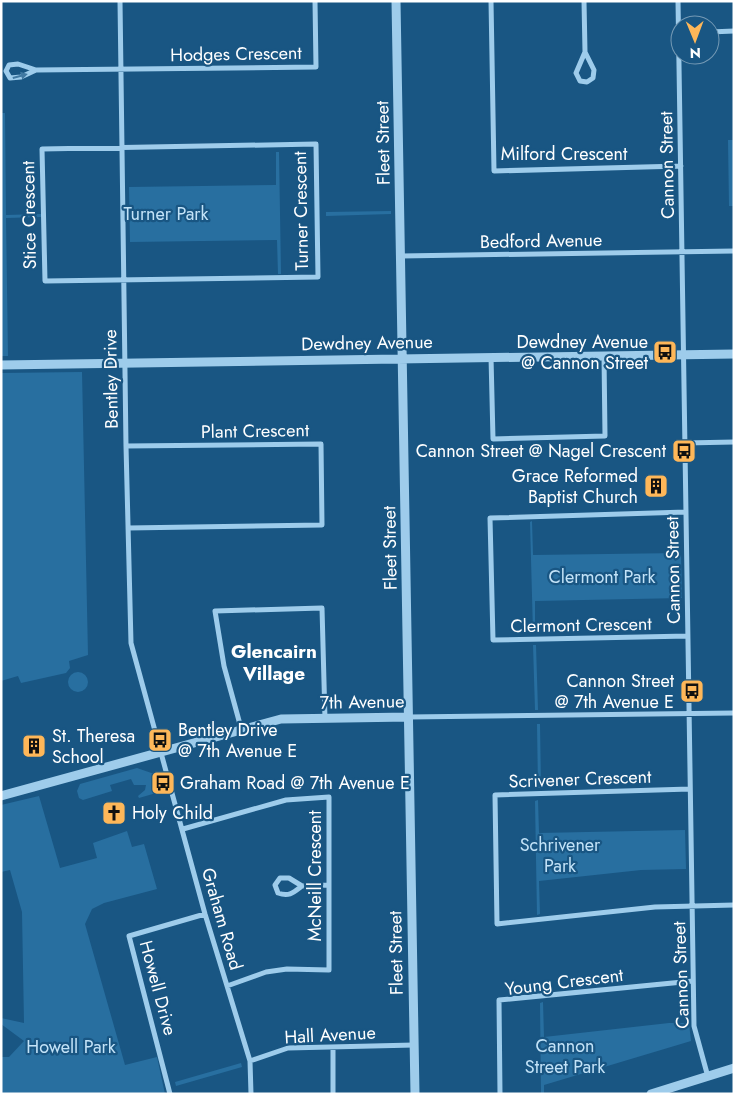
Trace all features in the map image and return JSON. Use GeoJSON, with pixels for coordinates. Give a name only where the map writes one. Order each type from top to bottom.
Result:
{"type":"FeatureCollection","features":[{"type":"Feature","properties":{"kind":"street","name":"Bentley Drive"},"geometry":{"type":"LineString","coordinates":[[120,1],[126,446],[131,643],[160,752]]}},
{"type":"Feature","properties":{"kind":"street","name":"Hodges Crescent"},"geometry":{"type":"LineString","coordinates":[[121,69],[316,67],[316,1]]}},
{"type":"Feature","properties":{"kind":"street","name":"Fleet Street"},"geometry":{"type":"LineString","coordinates":[[396,1],[415,1094]]}},
{"type":"Feature","properties":{"kind":"street","name":"Milford Crescent"},"geometry":{"type":"LineString","coordinates":[[491,1],[494,171],[681,166]]}},
{"type":"Feature","properties":{"kind":"street"},"geometry":{"type":"LineString","coordinates":[[584,1],[585,52],[576,73],[580,81],[587,82],[593,78],[595,72],[585,52]]}},
{"type":"Feature","properties":{"kind":"street","name":"Cannon Street"},"geometry":{"type":"LineString","coordinates":[[678,1],[678,15]]}},
{"type":"Feature","properties":{"kind":"street"},"geometry":{"type":"LineString","coordinates":[[720,32],[734,31]]}},
{"type":"Feature","properties":{"kind":"street"},"geometry":{"type":"LineString","coordinates":[[36,70],[20,77],[10,78],[6,71],[9,65],[18,64],[36,70],[121,69]]}},
{"type":"Feature","properties":{"kind":"street","name":"Cannon Street"},"geometry":{"type":"LineString","coordinates":[[679,65],[693,981],[695,1032],[708,1076]]}},
{"type":"Feature","properties":{"kind":"street","name":"Turner Crescent"},"geometry":{"type":"LineString","coordinates":[[122,147],[316,144],[318,277],[124,280]]}},
{"type":"Feature","properties":{"kind":"street","name":"Stice Crescent"},"geometry":{"type":"LineString","coordinates":[[122,147],[42,150],[45,281],[124,280]]}},
{"type":"Feature","properties":{"kind":"street","name":"Bedford Avenue"},"geometry":{"type":"LineString","coordinates":[[401,256],[734,251]]}},
{"type":"Feature","properties":{"kind":"street","name":"Dewdney Avenue"},"geometry":{"type":"LineString","coordinates":[[1,365],[734,354]]}},
{"type":"Feature","properties":{"kind":"street"},"geometry":{"type":"LineString","coordinates":[[492,357],[494,439],[605,436],[604,356]]}},
{"type":"Feature","properties":{"kind":"street"},"geometry":{"type":"LineString","coordinates":[[685,442],[734,442]]}},
{"type":"Feature","properties":{"kind":"street","name":"Plant Crescent"},"geometry":{"type":"LineString","coordinates":[[126,446],[321,444],[322,525],[128,528]]}},
{"type":"Feature","properties":{"kind":"street","name":"Clermont Crescent"},"geometry":{"type":"LineString","coordinates":[[686,512],[490,518],[493,640],[688,636]]}},
{"type":"Feature","properties":{"kind":"street"},"geometry":{"type":"LineString","coordinates":[[241,728],[224,666],[215,611],[322,608],[325,719]]}},
{"type":"Feature","properties":{"kind":"street","name":"7th Avenue"},"geometry":{"type":"LineString","coordinates":[[1,796],[241,728],[280,719],[734,713]]}},
{"type":"Feature","properties":{"kind":"street","name":"Graham Road"},"geometry":{"type":"LineString","coordinates":[[160,752],[183,828],[205,914],[250,1061],[251,1094]]}},
{"type":"Feature","properties":{"kind":"street","name":"Scrivener Crescent"},"geometry":{"type":"LineString","coordinates":[[690,789],[495,795],[497,924],[655,907],[693,906]]}},
{"type":"Feature","properties":{"kind":"street","name":"McNeill Crescent"},"geometry":{"type":"LineString","coordinates":[[183,828],[286,800],[328,797],[329,970],[287,969],[266,972],[227,986]]}},
{"type":"Feature","properties":{"kind":"street"},"geometry":{"type":"LineString","coordinates":[[302,886],[292,894],[285,896],[278,893],[275,885],[280,878],[289,878],[302,886],[328,885]]}},
{"type":"Feature","properties":{"kind":"street"},"geometry":{"type":"LineString","coordinates":[[693,906],[734,905]]}},
{"type":"Feature","properties":{"kind":"street","name":"Howell Drive"},"geometry":{"type":"LineString","coordinates":[[170,1094],[129,936],[205,914]]}},
{"type":"Feature","properties":{"kind":"street","name":"Young Crescent"},"geometry":{"type":"LineString","coordinates":[[500,1094],[499,1000],[693,981]]}},
{"type":"Feature","properties":{"kind":"street","name":"Hall Avenue"},"geometry":{"type":"LineString","coordinates":[[250,1061],[288,1048],[414,1045]]}},
{"type":"Feature","properties":{"kind":"street"},"geometry":{"type":"LineString","coordinates":[[333,1047],[333,1094]]}},
{"type":"Feature","properties":{"kind":"street"},"geometry":{"type":"LineString","coordinates":[[652,1094],[734,1068]]}},
{"type":"Feature","properties":{"kind":"green space"},"geometry":{"type":"Polygon","coordinates":[[[1,113],[5,113],[6,215],[41,214],[41,217],[6,218],[8,356],[1,356],[1,113]]]}},
{"type":"Feature","properties":{"kind":"green space"},"geometry":{"type":"Polygon","coordinates":[[[728,140],[734,140],[734,206],[729,206],[728,140]]]}},
{"type":"Feature","properties":{"kind":"green space","name":"Turner Park"},"geometry":{"type":"Polygon","coordinates":[[[276,152],[279,152],[281,274],[278,274],[277,240],[130,242],[129,187],[276,185],[276,152]]]}},
{"type":"Feature","properties":{"kind":"green space"},"geometry":{"type":"Polygon","coordinates":[[[391,211],[391,214],[326,216],[326,212],[391,211]]]}},
{"type":"Feature","properties":{"kind":"green space"},"geometry":{"type":"Polygon","coordinates":[[[82,372],[88,655],[69,661],[70,668],[66,673],[21,683],[18,676],[1,681],[1,373],[82,372]]]}},
{"type":"Feature","properties":{"kind":"green space","name":"Clermont Park"},"geometry":{"type":"Polygon","coordinates":[[[532,521],[533,555],[681,553],[682,598],[535,601],[535,633],[533,633],[530,522],[532,521]]]}},
{"type":"Feature","properties":{"kind":"green space"},"geometry":{"type":"Polygon","coordinates":[[[533,645],[536,645],[538,710],[535,710],[533,645]]]}},
{"type":"Feature","properties":{"kind":"green space"},"geometry":{"type":"Polygon","coordinates":[[[78,672],[85,675],[88,682],[85,689],[78,692],[71,689],[68,682],[71,675],[78,672]]]}},
{"type":"Feature","properties":{"kind":"green space"},"geometry":{"type":"Polygon","coordinates":[[[537,724],[540,724],[541,788],[538,788],[537,724]]]}},
{"type":"Feature","properties":{"kind":"green space"},"geometry":{"type":"Polygon","coordinates":[[[137,768],[160,776],[163,791],[139,798],[138,796],[145,790],[146,785],[134,785],[131,779],[110,785],[112,791],[83,800],[79,798],[77,791],[80,784],[137,768]]]}},
{"type":"Feature","properties":{"kind":"green space","name":"Howell Park"},"geometry":{"type":"Polygon","coordinates":[[[39,796],[60,868],[97,858],[93,843],[127,831],[132,847],[144,844],[157,889],[104,903],[92,909],[85,924],[125,1065],[157,1057],[165,1094],[1,1094],[1,1057],[9,1057],[24,1041],[1,1024],[1,1018],[24,1023],[22,912],[10,870],[1,872],[1,805],[39,796]]]}},
{"type":"Feature","properties":{"kind":"green space","name":"Schrivener Park"},"geometry":{"type":"Polygon","coordinates":[[[538,800],[539,833],[685,830],[686,869],[641,870],[539,881],[540,914],[537,915],[535,801],[538,800]]]}},
{"type":"Feature","properties":{"kind":"green space","name":"Cannon Street Park"},"geometry":{"type":"Polygon","coordinates":[[[543,1002],[544,1037],[669,1023],[689,1023],[691,1041],[544,1085],[544,1094],[541,1094],[540,1003],[543,1002]]]}},
{"type":"Feature","properties":{"kind":"green space"},"geometry":{"type":"Polygon","coordinates":[[[241,1063],[242,1067],[176,1086],[175,1082],[241,1063]]]}},
{"type":"Feature","properties":{"kind":"place","name":"Dewdney Avenue @ Cannon Street"},"geometry":{"type":"Point","coordinates":[665,352]}},
{"type":"Feature","properties":{"kind":"place","name":"Cannon Street @ Nagel Crescent"},"geometry":{"type":"Point","coordinates":[684,451]}},
{"type":"Feature","properties":{"kind":"place","name":"Grace Reformed Baptist Church"},"geometry":{"type":"Point","coordinates":[656,486]}},
{"type":"Feature","properties":{"kind":"place","name":"Cannon Street @ 7th Avenue E"},"geometry":{"type":"Point","coordinates":[692,691]}},
{"type":"Feature","properties":{"kind":"place","name":"Bentley Drive @ 7th Avenue E"},"geometry":{"type":"Point","coordinates":[160,740]}},
{"type":"Feature","properties":{"kind":"place","name":"St. Theresa School"},"geometry":{"type":"Point","coordinates":[34,746]}},
{"type":"Feature","properties":{"kind":"place","name":"Graham Road @ 7th Avenue E"},"geometry":{"type":"Point","coordinates":[163,783]}},
{"type":"Feature","properties":{"kind":"place","name":"Holy Child"},"geometry":{"type":"Point","coordinates":[114,813]}},
{"type":"Feature","properties":{"kind":"district","name":"Glencairn Village"},"geometry":{"type":"Point","coordinates":[274,662]}}]}
